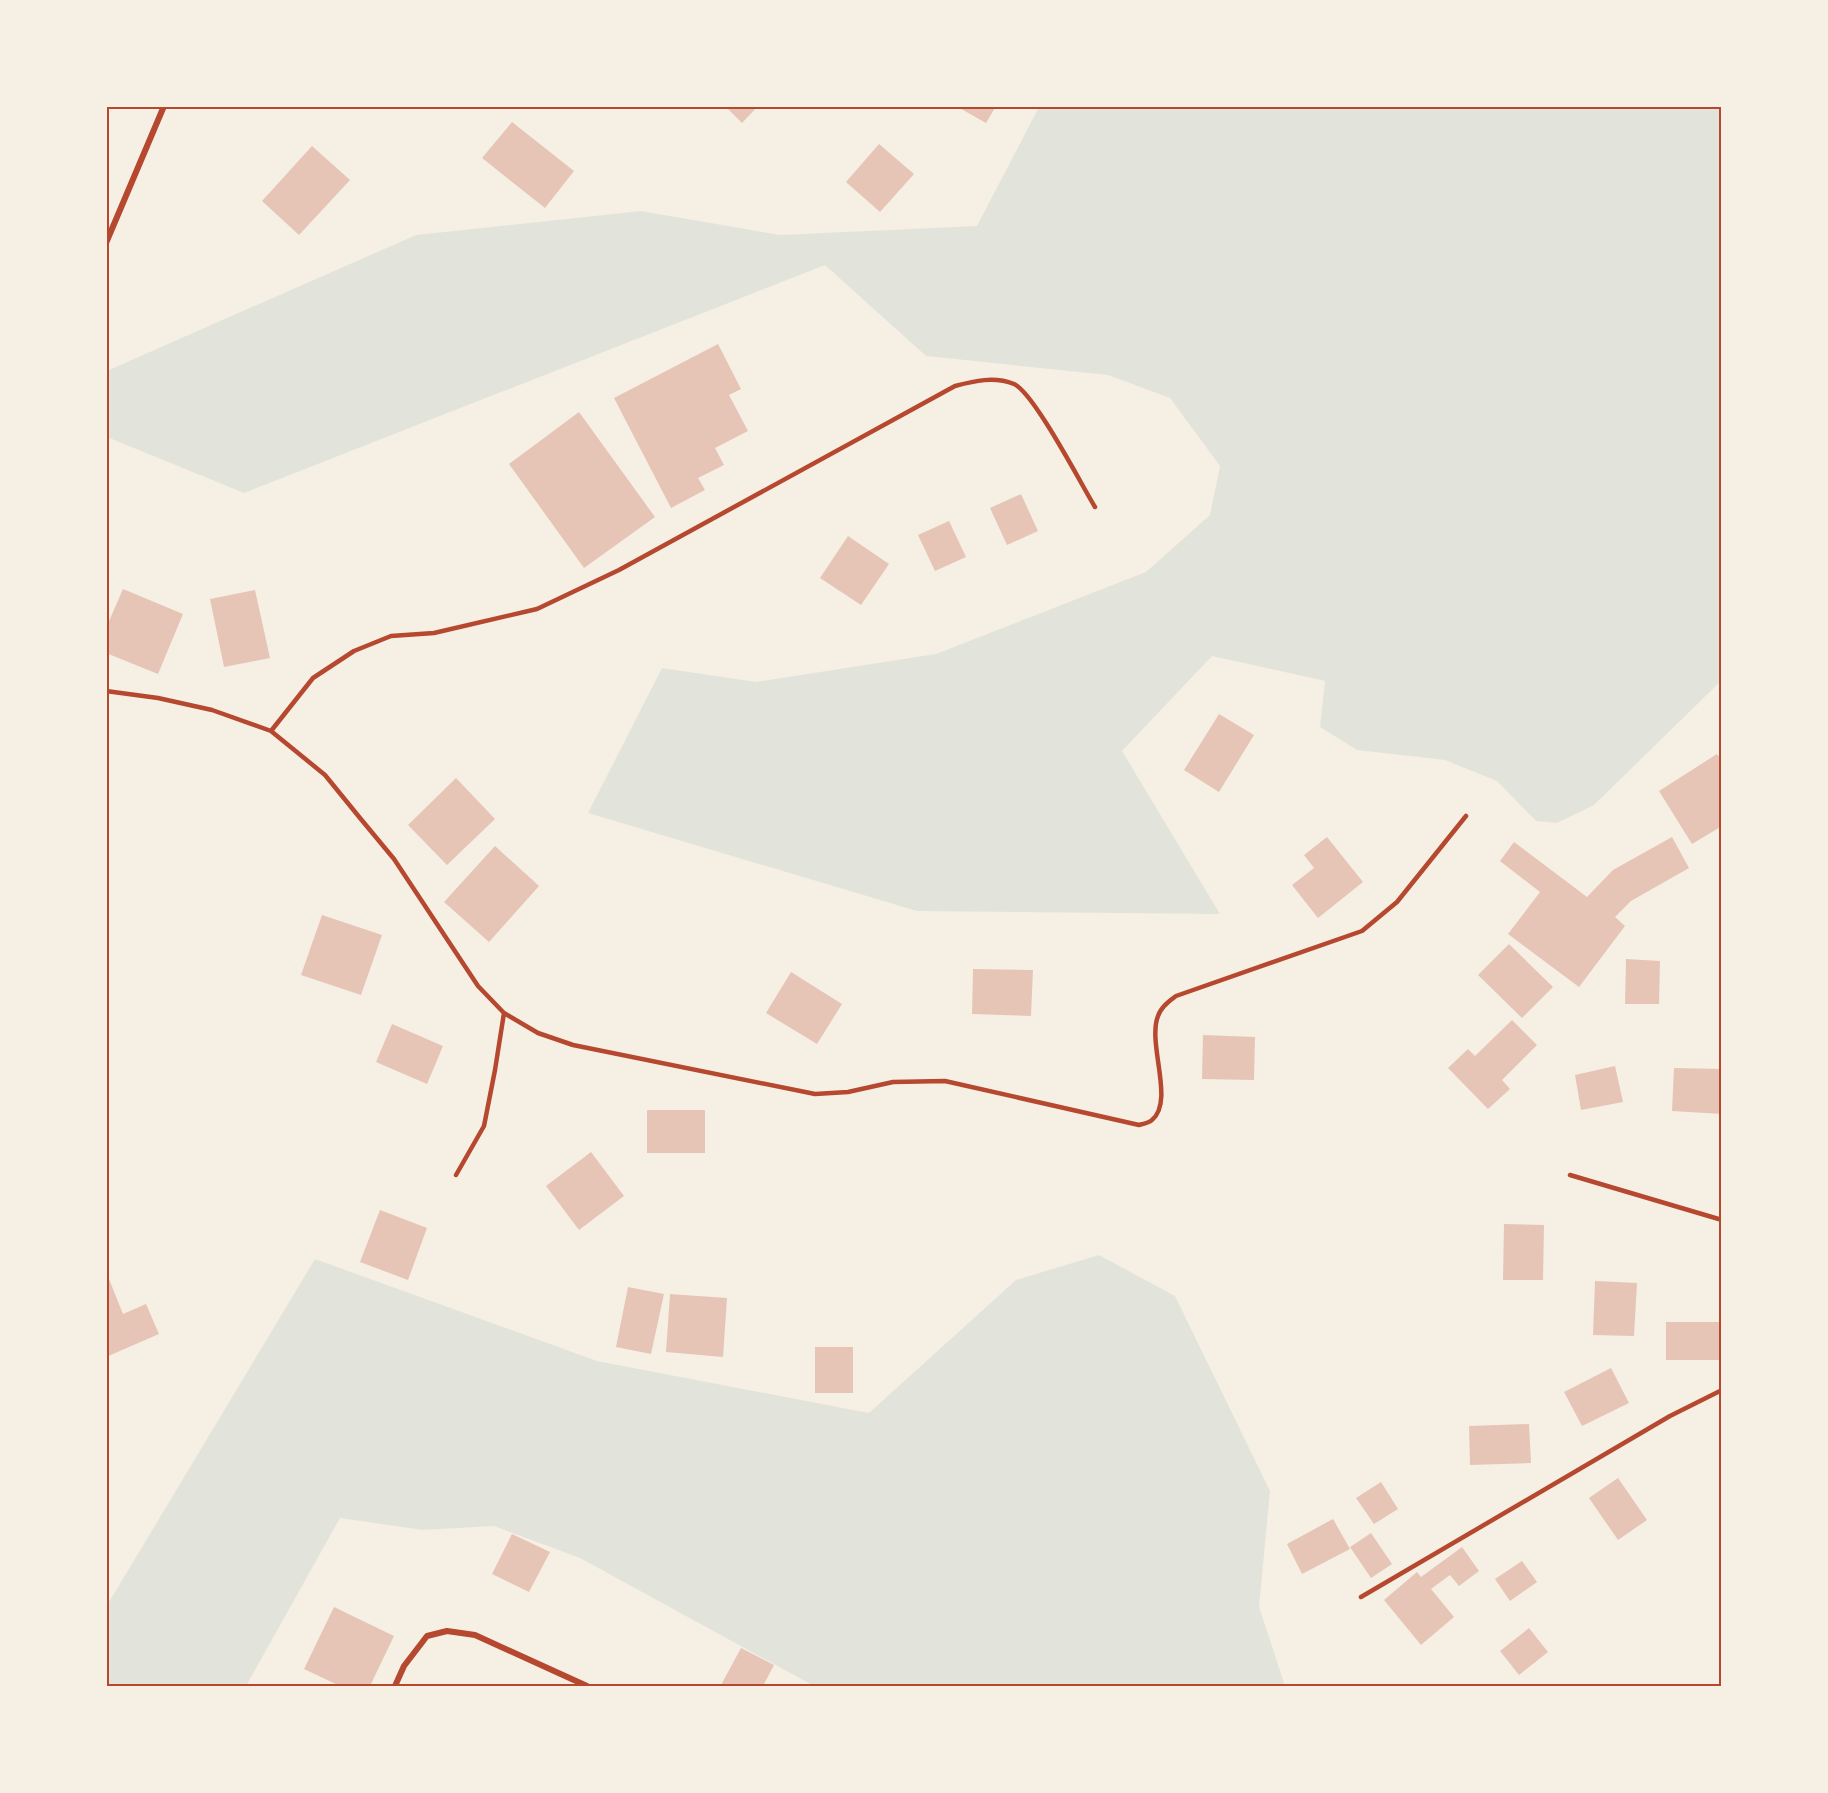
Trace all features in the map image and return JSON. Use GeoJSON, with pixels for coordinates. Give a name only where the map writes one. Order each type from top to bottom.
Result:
{"type":"FeatureCollection","features":[{"type":"Feature","properties":{"kind":"street"},"geometry":{"type":"LineString","coordinates":[[107,240],[164,106]]}},
{"type":"Feature","properties":{"kind":"street"},"geometry":{"type":"LineString","coordinates":[[395,1686],[404,1666],[428,1636],[447,1631],[476,1635],[587,1686]]}},
{"type":"Feature","properties":{"kind":"lane"},"geometry":{"type":"LineString","coordinates":[[271,731],[313,678],[354,651],[391,636],[434,633],[537,609],[620,570],[955,386],[986,379],[1015,384],[1034,403],[1095,507]]}},
{"type":"Feature","properties":{"kind":"lane"},"geometry":{"type":"LineString","coordinates":[[106,691],[158,698],[212,710],[271,731],[325,775],[360,818],[394,860],[478,986],[504,1013],[538,1033],[573,1045],[815,1094],[848,1092],[893,1082],[945,1081],[1139,1125],[1151,1121],[1158,1113],[1162,1093],[1154,1035],[1158,1016],[1164,1005],[1176,996],[1362,931],[1397,902],[1466,816]]}},
{"type":"Feature","properties":{"kind":"lane"},"geometry":{"type":"LineString","coordinates":[[456,1175],[484,1126],[504,1013]]}},
{"type":"Feature","properties":{"kind":"lane"},"geometry":{"type":"LineString","coordinates":[[1570,1175],[1722,1220]]}},
{"type":"Feature","properties":{"kind":"lane"},"geometry":{"type":"LineString","coordinates":[[1361,1597],[1670,1416],[1722,1390]]}},
{"type":"Feature","properties":{"kind":"shaded area"},"geometry":{"type":"Polygon","coordinates":[[[1039,107],[1721,107],[1721,681],[1594,805],[1557,823],[1536,821],[1497,781],[1445,760],[1357,750],[1320,727],[1325,681],[1212,656],[1122,751],[1220,914],[917,911],[588,813],[662,668],[756,682],[936,654],[1146,572],[1210,515],[1220,466],[1170,398],[1108,375],[926,356],[825,265],[244,493],[107,437],[109,370],[416,235],[641,211],[780,235],[977,226],[1039,107]]]}},
{"type":"Feature","properties":{"kind":"shaded area"},"geometry":{"type":"Polygon","coordinates":[[[1099,1255],[1175,1296],[1270,1491],[1259,1607],[1285,1686],[814,1686],[580,1558],[494,1526],[423,1530],[340,1518],[246,1686],[107,1686],[106,1607],[315,1259],[597,1361],[869,1413],[1016,1280],[1099,1255]]]}},
{"type":"Feature","properties":{"kind":"building"},"geometry":{"type":"Polygon","coordinates":[[[725,106],[758,106],[742,123],[725,106]]]}},
{"type":"Feature","properties":{"kind":"building"},"geometry":{"type":"Polygon","coordinates":[[[956,106],[996,106],[986,123],[956,106]]]}},
{"type":"Feature","properties":{"kind":"building"},"geometry":{"type":"Polygon","coordinates":[[[512,122],[574,171],[545,208],[482,158],[512,122]]]}},
{"type":"Feature","properties":{"kind":"building"},"geometry":{"type":"Polygon","coordinates":[[[879,144],[914,174],[880,212],[846,182],[879,144]]]}},
{"type":"Feature","properties":{"kind":"building"},"geometry":{"type":"Polygon","coordinates":[[[312,146],[350,180],[299,235],[262,201],[312,146]]]}},
{"type":"Feature","properties":{"kind":"building"},"geometry":{"type":"Polygon","coordinates":[[[718,344],[741,389],[729,395],[748,431],[715,448],[724,465],[698,478],[705,490],[671,508],[614,398],[718,344]]]}},
{"type":"Feature","properties":{"kind":"building"},"geometry":{"type":"Polygon","coordinates":[[[579,412],[655,517],[584,568],[509,464],[579,412]]]}},
{"type":"Feature","properties":{"kind":"building"},"geometry":{"type":"Polygon","coordinates":[[[1021,494],[1038,531],[1007,545],[990,508],[1021,494]]]}},
{"type":"Feature","properties":{"kind":"building"},"geometry":{"type":"Polygon","coordinates":[[[949,521],[966,557],[935,571],[918,535],[949,521]]]}},
{"type":"Feature","properties":{"kind":"building"},"geometry":{"type":"Polygon","coordinates":[[[848,536],[889,564],[861,605],[820,578],[848,536]]]}},
{"type":"Feature","properties":{"kind":"building"},"geometry":{"type":"Polygon","coordinates":[[[123,589],[183,614],[158,674],[106,653],[106,628],[123,589]]]}},
{"type":"Feature","properties":{"kind":"building"},"geometry":{"type":"Polygon","coordinates":[[[255,590],[270,658],[224,667],[210,599],[255,590]]]}},
{"type":"Feature","properties":{"kind":"building"},"geometry":{"type":"Polygon","coordinates":[[[1219,714],[1254,735],[1219,792],[1184,770],[1219,714]]]}},
{"type":"Feature","properties":{"kind":"building"},"geometry":{"type":"Polygon","coordinates":[[[1717,754],[1722,761],[1722,826],[1692,844],[1659,791],[1717,754]]]}},
{"type":"Feature","properties":{"kind":"building"},"geometry":{"type":"Polygon","coordinates":[[[456,778],[495,819],[447,865],[408,825],[456,778]]]}},
{"type":"Feature","properties":{"kind":"building"},"geometry":{"type":"Polygon","coordinates":[[[1327,837],[1363,882],[1318,918],[1292,885],[1314,868],[1304,855],[1327,837]]]}},
{"type":"Feature","properties":{"kind":"building"},"geometry":{"type":"Polygon","coordinates":[[[1672,837],[1689,868],[1631,901],[1615,917],[1625,926],[1579,987],[1508,934],[1540,892],[1500,861],[1514,842],[1587,897],[1613,870],[1672,837]]]}},
{"type":"Feature","properties":{"kind":"building"},"geometry":{"type":"Polygon","coordinates":[[[495,846],[539,886],[489,942],[444,902],[495,846]]]}},
{"type":"Feature","properties":{"kind":"building"},"geometry":{"type":"Polygon","coordinates":[[[322,915],[382,935],[361,995],[301,975],[322,915]]]}},
{"type":"Feature","properties":{"kind":"building"},"geometry":{"type":"Polygon","coordinates":[[[1509,944],[1553,987],[1522,1018],[1478,975],[1509,944]]]}},
{"type":"Feature","properties":{"kind":"building"},"geometry":{"type":"Polygon","coordinates":[[[1626,959],[1660,961],[1659,1004],[1625,1004],[1626,959]]]}},
{"type":"Feature","properties":{"kind":"building"},"geometry":{"type":"Polygon","coordinates":[[[973,969],[1033,970],[1031,1016],[972,1014],[973,969]]]}},
{"type":"Feature","properties":{"kind":"building"},"geometry":{"type":"Polygon","coordinates":[[[791,972],[842,1004],[817,1044],[766,1013],[791,972]]]}},
{"type":"Feature","properties":{"kind":"building"},"geometry":{"type":"Polygon","coordinates":[[[1512,1020],[1537,1045],[1502,1080],[1510,1089],[1488,1109],[1448,1068],[1468,1049],[1475,1056],[1512,1020]]]}},
{"type":"Feature","properties":{"kind":"building"},"geometry":{"type":"Polygon","coordinates":[[[392,1024],[443,1046],[427,1084],[376,1062],[392,1024]]]}},
{"type":"Feature","properties":{"kind":"building"},"geometry":{"type":"Polygon","coordinates":[[[1203,1035],[1255,1037],[1254,1080],[1202,1079],[1203,1035]]]}},
{"type":"Feature","properties":{"kind":"building"},"geometry":{"type":"Polygon","coordinates":[[[1615,1066],[1623,1102],[1581,1110],[1575,1075],[1615,1066]]]}},
{"type":"Feature","properties":{"kind":"building"},"geometry":{"type":"Polygon","coordinates":[[[1674,1068],[1722,1069],[1722,1114],[1672,1111],[1674,1068]]]}},
{"type":"Feature","properties":{"kind":"building"},"geometry":{"type":"Polygon","coordinates":[[[647,1110],[705,1110],[705,1153],[647,1153],[647,1110]]]}},
{"type":"Feature","properties":{"kind":"building"},"geometry":{"type":"Polygon","coordinates":[[[591,1152],[624,1196],[579,1230],[546,1186],[591,1152]]]}},
{"type":"Feature","properties":{"kind":"building"},"geometry":{"type":"Polygon","coordinates":[[[380,1210],[427,1228],[408,1280],[360,1262],[380,1210]]]}},
{"type":"Feature","properties":{"kind":"building"},"geometry":{"type":"Polygon","coordinates":[[[1504,1224],[1544,1225],[1543,1280],[1503,1280],[1504,1224]]]}},
{"type":"Feature","properties":{"kind":"building"},"geometry":{"type":"Polygon","coordinates":[[[109,1279],[123,1314],[146,1304],[159,1334],[106,1357],[106,1280],[109,1279]]]}},
{"type":"Feature","properties":{"kind":"building"},"geometry":{"type":"Polygon","coordinates":[[[1595,1281],[1637,1283],[1634,1336],[1593,1335],[1595,1281]]]}},
{"type":"Feature","properties":{"kind":"building"},"geometry":{"type":"Polygon","coordinates":[[[628,1287],[664,1294],[651,1354],[616,1347],[628,1287]]]}},
{"type":"Feature","properties":{"kind":"building"},"geometry":{"type":"Polygon","coordinates":[[[670,1294],[727,1298],[723,1357],[666,1352],[670,1294]]]}},
{"type":"Feature","properties":{"kind":"building"},"geometry":{"type":"Polygon","coordinates":[[[1666,1322],[1722,1322],[1722,1360],[1666,1360],[1666,1322]]]}},
{"type":"Feature","properties":{"kind":"building"},"geometry":{"type":"Polygon","coordinates":[[[815,1347],[853,1347],[853,1393],[815,1393],[815,1347]]]}},
{"type":"Feature","properties":{"kind":"building"},"geometry":{"type":"Polygon","coordinates":[[[1611,1368],[1629,1403],[1582,1426],[1564,1392],[1611,1368]]]}},
{"type":"Feature","properties":{"kind":"building"},"geometry":{"type":"Polygon","coordinates":[[[1529,1424],[1531,1463],[1470,1465],[1469,1426],[1529,1424]]]}},
{"type":"Feature","properties":{"kind":"building"},"geometry":{"type":"Polygon","coordinates":[[[1618,1478],[1647,1520],[1618,1540],[1589,1498],[1618,1478]]]}},
{"type":"Feature","properties":{"kind":"building"},"geometry":{"type":"Polygon","coordinates":[[[1381,1482],[1398,1509],[1374,1524],[1356,1498],[1381,1482]]]}},
{"type":"Feature","properties":{"kind":"building"},"geometry":{"type":"Polygon","coordinates":[[[1333,1519],[1350,1549],[1302,1574],[1287,1544],[1333,1519]]]}},
{"type":"Feature","properties":{"kind":"building"},"geometry":{"type":"Polygon","coordinates":[[[1371,1533],[1392,1564],[1371,1578],[1350,1547],[1371,1533]]]}},
{"type":"Feature","properties":{"kind":"building"},"geometry":{"type":"Polygon","coordinates":[[[512,1534],[550,1552],[529,1592],[492,1574],[512,1534]]]}},
{"type":"Feature","properties":{"kind":"building"},"geometry":{"type":"Polygon","coordinates":[[[1462,1547],[1479,1571],[1459,1586],[1450,1575],[1431,1589],[1454,1617],[1421,1645],[1384,1600],[1417,1572],[1421,1577],[1462,1547]]]}},
{"type":"Feature","properties":{"kind":"building"},"geometry":{"type":"Polygon","coordinates":[[[1522,1561],[1537,1582],[1510,1601],[1495,1579],[1522,1561]]]}},
{"type":"Feature","properties":{"kind":"building"},"geometry":{"type":"Polygon","coordinates":[[[334,1607],[394,1636],[370,1686],[340,1686],[304,1669],[334,1607]]]}},
{"type":"Feature","properties":{"kind":"building"},"geometry":{"type":"Polygon","coordinates":[[[1529,1628],[1548,1652],[1519,1675],[1500,1651],[1529,1628]]]}},
{"type":"Feature","properties":{"kind":"building"},"geometry":{"type":"Polygon","coordinates":[[[741,1648],[774,1665],[763,1686],[721,1685],[741,1648]]]}}]}
